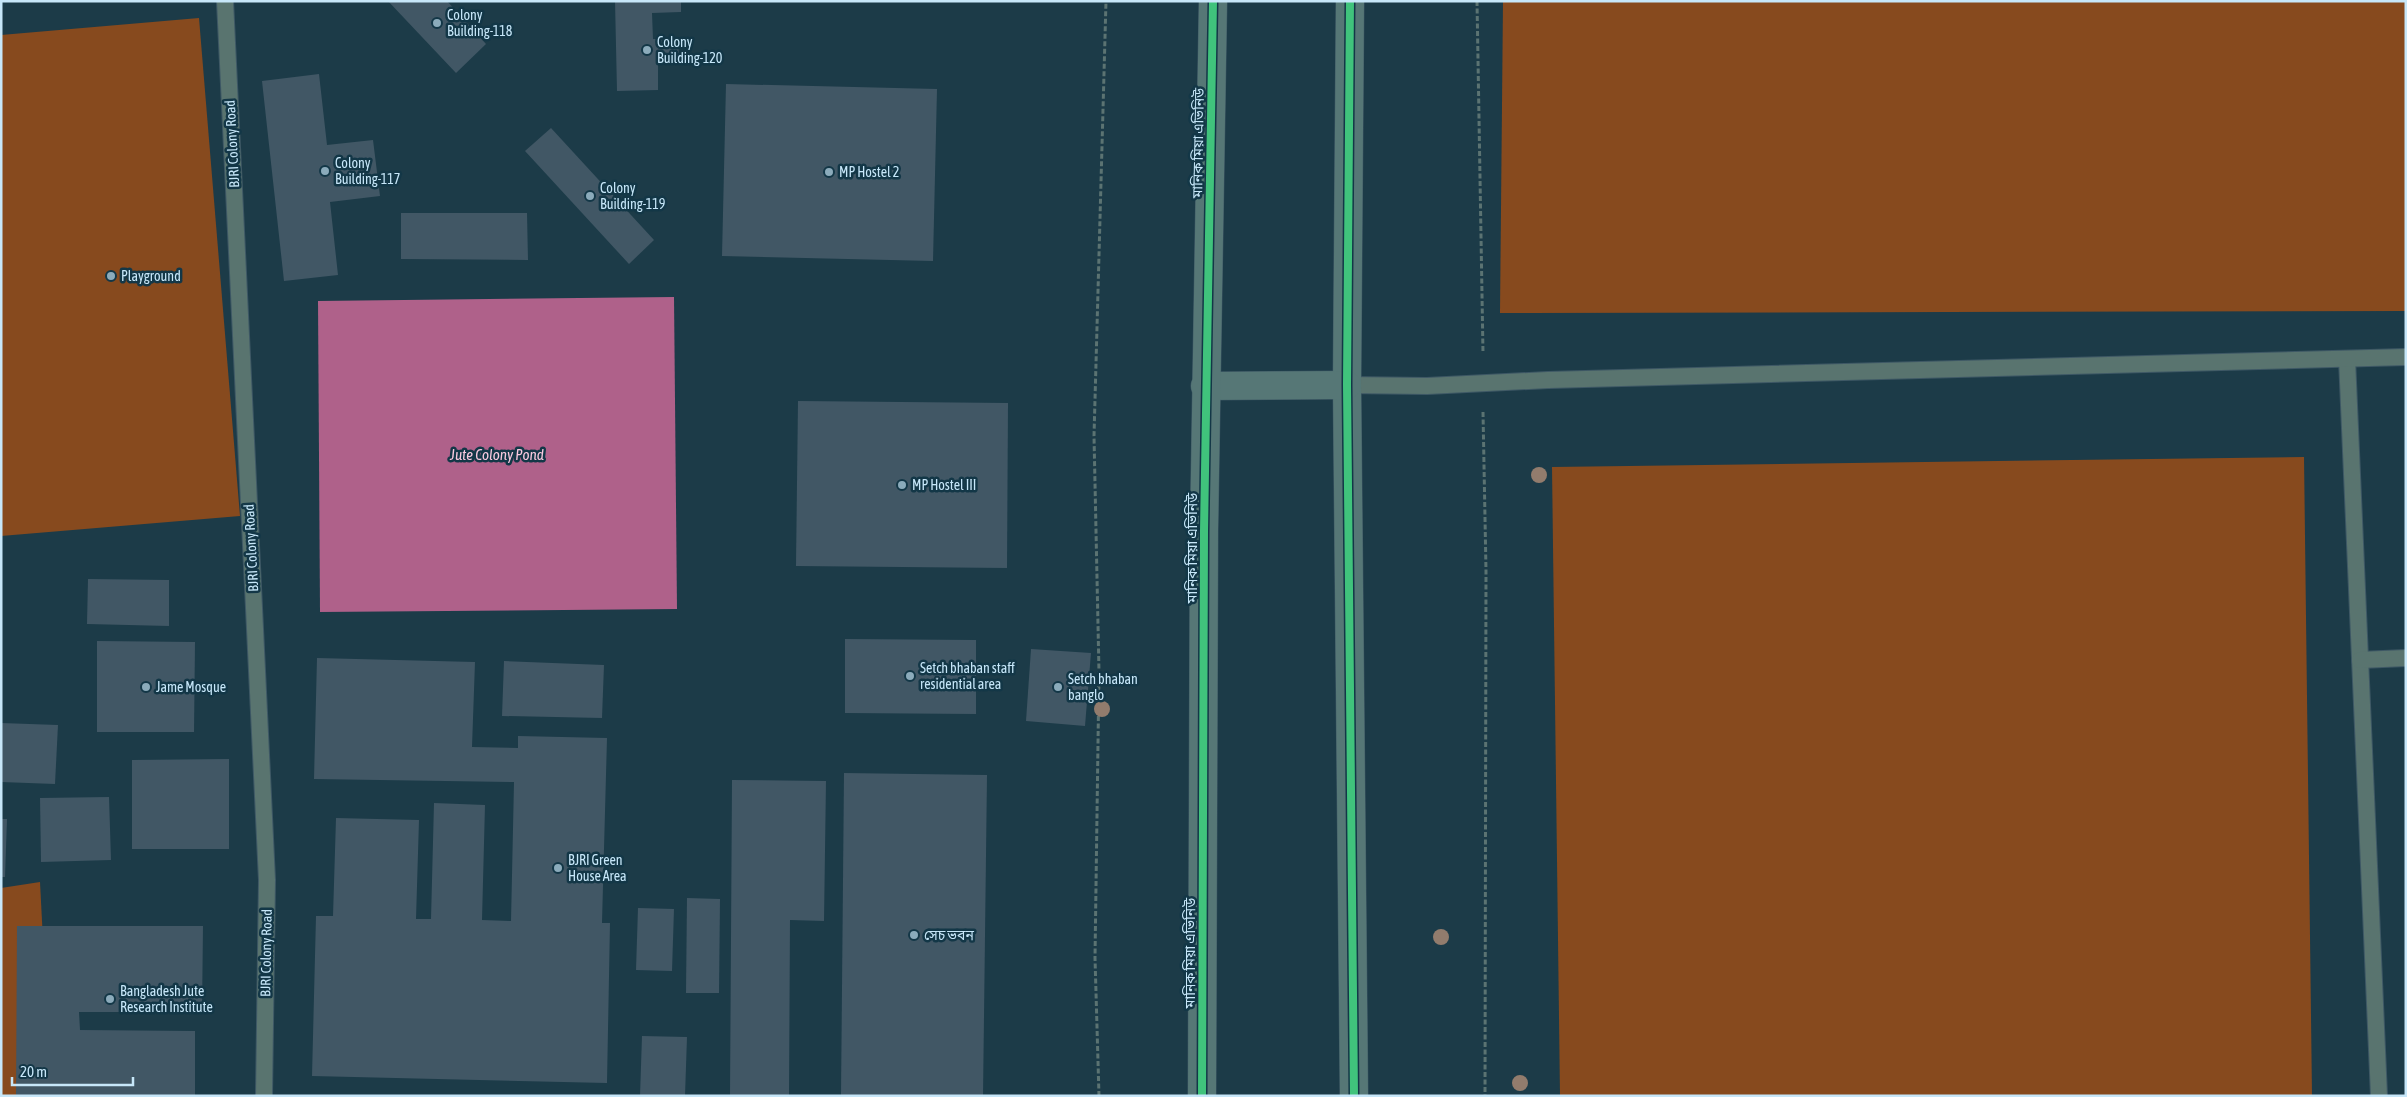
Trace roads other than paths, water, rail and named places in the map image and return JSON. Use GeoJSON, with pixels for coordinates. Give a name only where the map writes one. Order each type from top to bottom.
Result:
{"type":"FeatureCollection","features":[{"type":"Feature","properties":{"kind":"highway","name":"মানিক মিয়া এভিনিউ"},"geometry":{"type":"LineString","coordinates":[[1202,1096],[1206,386],[1214,1]]}},
{"type":"Feature","properties":{"kind":"highway"},"geometry":{"type":"LineString","coordinates":[[1350,1],[1347,385],[1354,1096]]}},
{"type":"Feature","properties":{"kind":"highway"},"geometry":{"type":"LineString","coordinates":[[1206,386],[1347,385]]}},
{"type":"Feature","properties":{"kind":"lane","name":"BJRI Colony Road"},"geometry":{"type":"LineString","coordinates":[[225,1],[267,880],[264,1096]]}},
{"type":"Feature","properties":{"kind":"lane"},"geometry":{"type":"LineString","coordinates":[[1347,385],[1428,386],[2406,357]]}},
{"type":"Feature","properties":{"kind":"lane"},"geometry":{"type":"LineString","coordinates":[[2347,359],[2379,1096]]}},
{"type":"Feature","properties":{"kind":"lane"},"geometry":{"type":"LineString","coordinates":[[2360,660],[2406,658]]}},
{"type":"Feature","properties":{"kind":"water","name":"Jute Colony Pond"},"geometry":{"type":"Polygon","coordinates":[[[674,297],[677,609],[320,612],[318,301],[674,297]]]}},
{"type":"Feature","properties":{"kind":"place","name":"Colony Building-118"},"geometry":{"type":"Point","coordinates":[437,23]}},
{"type":"Feature","properties":{"kind":"place","name":"Colony Building-120"},"geometry":{"type":"Point","coordinates":[647,50]}},
{"type":"Feature","properties":{"kind":"place","name":"Colony Building-117"},"geometry":{"type":"Point","coordinates":[325,171]}},
{"type":"Feature","properties":{"kind":"place","name":"MP Hostel 2"},"geometry":{"type":"Point","coordinates":[829,172]}},
{"type":"Feature","properties":{"kind":"place","name":"Colony Building-119"},"geometry":{"type":"Point","coordinates":[590,196]}},
{"type":"Feature","properties":{"kind":"place","name":"Playground"},"geometry":{"type":"Point","coordinates":[111,276]}},
{"type":"Feature","properties":{"kind":"place","name":"MP Hostel III"},"geometry":{"type":"Point","coordinates":[902,485]}},
{"type":"Feature","properties":{"kind":"place","name":"Setch bhaban staff residential area"},"geometry":{"type":"Point","coordinates":[910,676]}},
{"type":"Feature","properties":{"kind":"place","name":"Jame Mosque"},"geometry":{"type":"Point","coordinates":[146,687]}},
{"type":"Feature","properties":{"kind":"place","name":"Setch bhaban banglo"},"geometry":{"type":"Point","coordinates":[1058,687]}},
{"type":"Feature","properties":{"kind":"place","name":"BJRI Green House Area"},"geometry":{"type":"Point","coordinates":[558,868]}},
{"type":"Feature","properties":{"kind":"place","name":"সেচ ভবন"},"geometry":{"type":"Point","coordinates":[914,935]}},
{"type":"Feature","properties":{"kind":"place","name":"Bangladesh Jute Research Institute"},"geometry":{"type":"Point","coordinates":[110,999]}}]}
